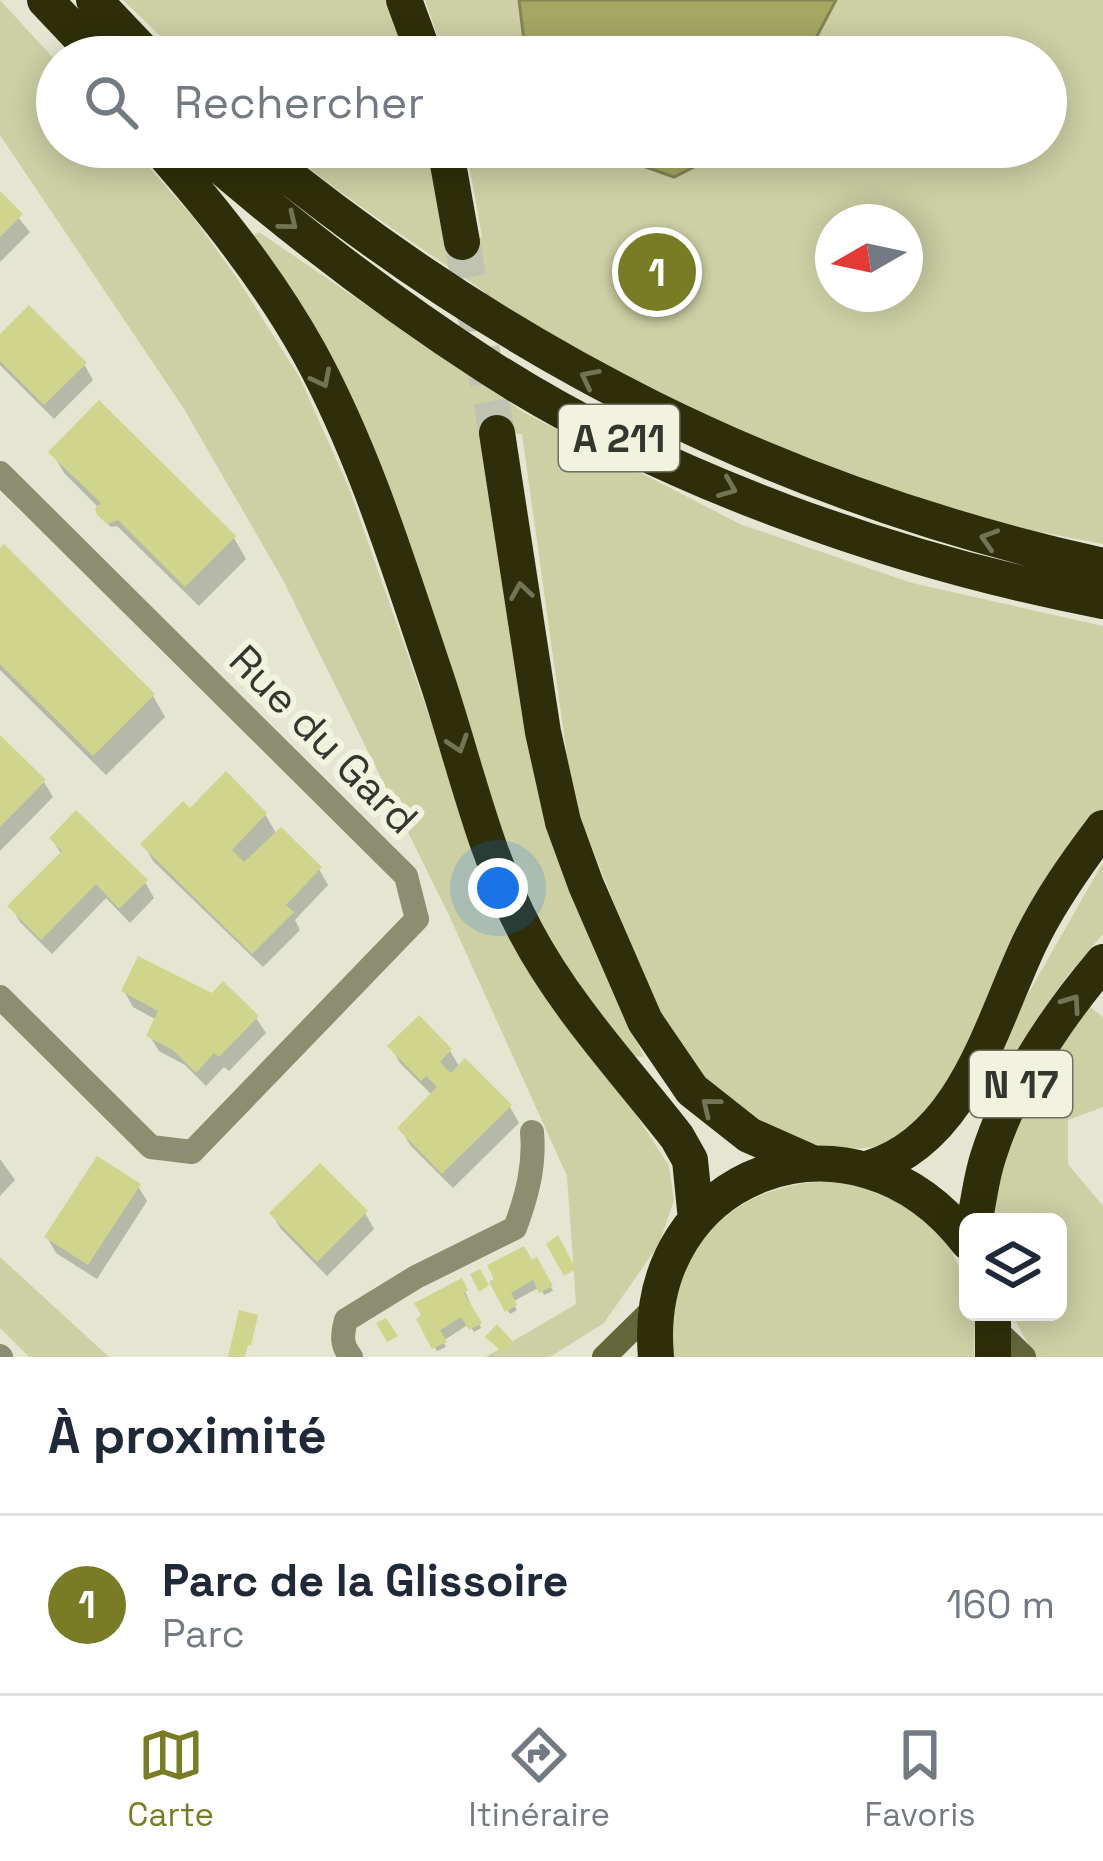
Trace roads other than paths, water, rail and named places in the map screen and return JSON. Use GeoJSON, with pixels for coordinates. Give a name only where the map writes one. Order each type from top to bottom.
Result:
{"type":"FeatureCollection","features":[{"type":"Feature","properties":{"kind":"highway"},"geometry":{"type":"LineString","coordinates":[[45,0],[78,36]]}},
{"type":"Feature","properties":{"kind":"highway"},"geometry":{"type":"LineString","coordinates":[[94,0],[128,36]]}},
{"type":"Feature","properties":{"kind":"highway"},"geometry":{"type":"LineString","coordinates":[[404,0],[417,36]]}},
{"type":"Feature","properties":{"kind":"highway"},"geometry":{"type":"LineString","coordinates":[[175,168],[242,249],[309,353],[368,479],[496,860],[524,929],[555,981],[677,1137],[690,1160],[696,1220]]}},
{"type":"Feature","properties":{"kind":"highway","name":"A 211"},"geometry":{"type":"LineString","coordinates":[[224,168],[395,303],[492,369],[580,420],[719,485],[839,530],[958,568],[1103,602]]}},
{"type":"Feature","properties":{"kind":"highway","name":"A 211"},"geometry":{"type":"LineString","coordinates":[[277,168],[338,218],[490,321],[575,371],[700,434],[929,520],[1012,546],[1103,566]]}},
{"type":"Feature","properties":{"kind":"highway"},"geometry":{"type":"LineString","coordinates":[[449,168],[462,242]]}},
{"type":"Feature","properties":{"kind":"highway"},"geometry":{"type":"LineString","coordinates":[[497,433],[543,732],[563,822],[645,1021],[692,1090],[749,1136],[812,1163]]}},
{"type":"Feature","properties":{"kind":"highway","name":"N 17"},"geometry":{"type":"LineString","coordinates":[[870,1168],[918,1146],[951,1107],[991,1033],[1030,941],[1063,881],[1103,828]]}},
{"type":"Feature","properties":{"kind":"highway","name":"N 17"},"geometry":{"type":"LineString","coordinates":[[976,1213],[987,1159],[1005,1114],[1043,1044],[1103,962]]}},
{"type":"Feature","properties":{"kind":"highway"},"geometry":{"type":"LineString","coordinates":[[656,1357],[656,1306],[664,1276],[696,1220],[726,1194],[760,1175],[812,1163],[870,1168],[926,1196],[959,1231]]}},
{"type":"Feature","properties":{"kind":"main road"},"geometry":{"type":"LineString","coordinates":[[604,1357],[656,1306]]}},
{"type":"Feature","properties":{"kind":"main road"},"geometry":{"type":"LineString","coordinates":[[993,1332],[1024,1357]]}},
{"type":"Feature","properties":{"kind":"street","name":"Rue du Gard"},"geometry":{"type":"LineString","coordinates":[[0,473],[406,876],[417,920],[192,1152],[151,1147],[0,997]]}},
{"type":"Feature","properties":{"kind":"street"},"geometry":{"type":"LineString","coordinates":[[351,1357],[342,1335],[346,1320],[416,1277],[515,1228],[527,1196],[532,1132]]}},
{"type":"Feature","properties":{"kind":"tunnel"},"geometry":{"type":"LineString","coordinates":[[462,242],[497,433]]}},
{"type":"Feature","properties":{"kind":"place","name":"Parc de la Glissoire"},"geometry":{"type":"Point","coordinates":[657,272]}}]}
